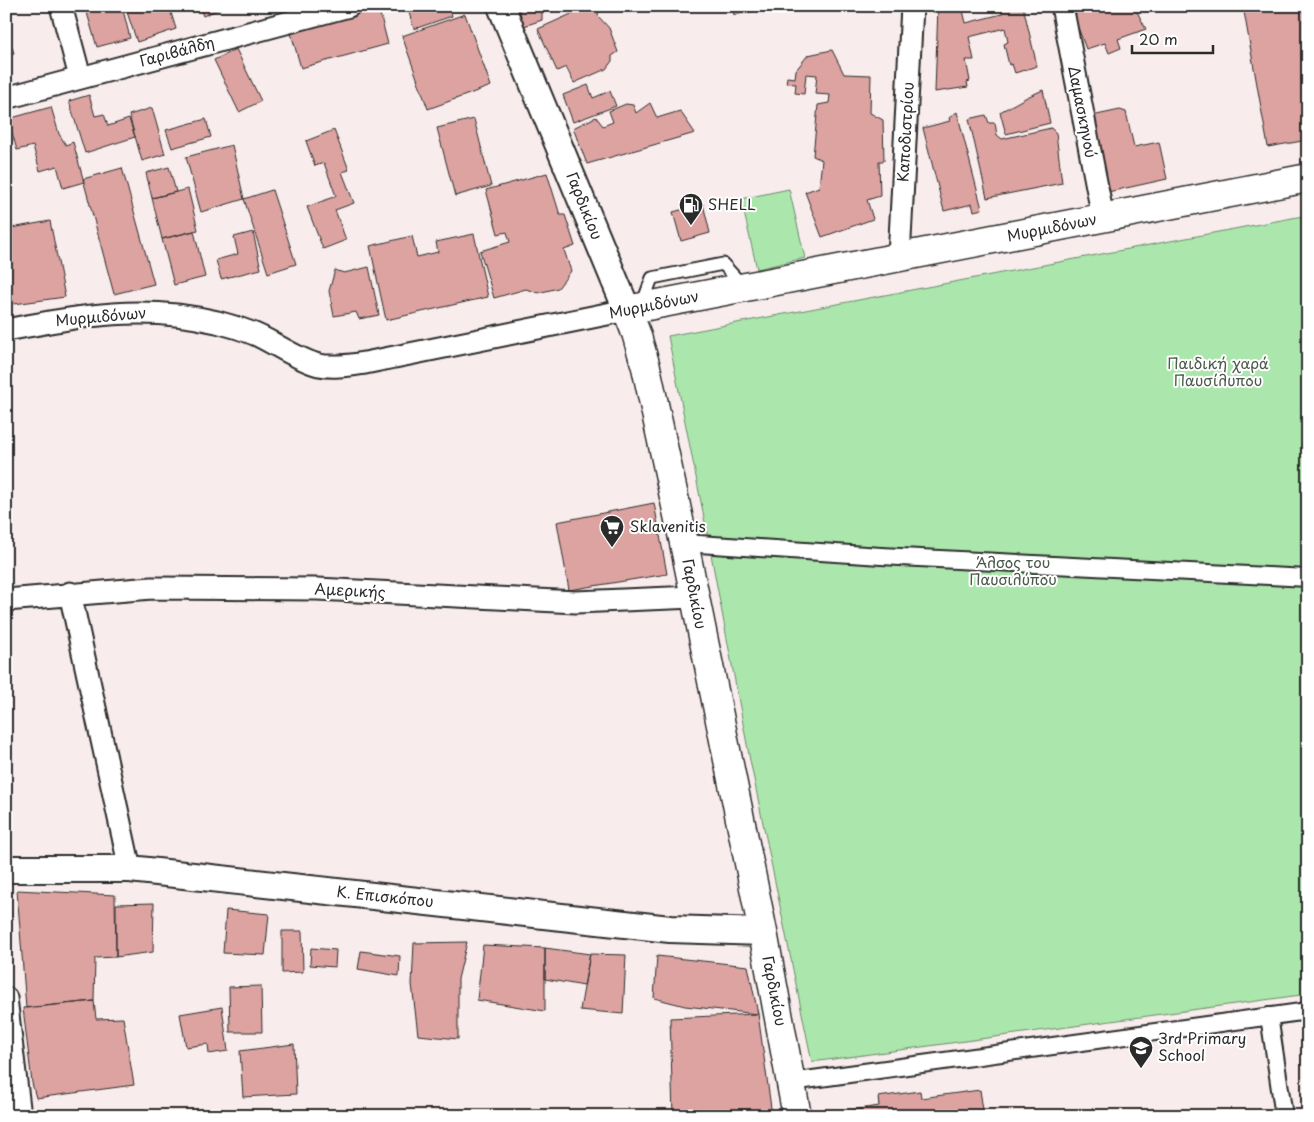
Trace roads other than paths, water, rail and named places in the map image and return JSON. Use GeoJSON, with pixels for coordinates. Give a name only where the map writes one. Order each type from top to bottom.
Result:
{"type":"FeatureCollection","features":[{"type":"Feature","properties":{"kind":"main road","name":"Μυρμιδόνων"},"geometry":{"type":"LineString","coordinates":[[634,309],[1308,178]]}},
{"type":"Feature","properties":{"kind":"main road","name":"Γαρδικίου"},"geometry":{"type":"LineString","coordinates":[[634,309],[636,334],[646,367],[684,543],[763,932],[797,1116]]}},
{"type":"Feature","properties":{"kind":"street"},"geometry":{"type":"LineString","coordinates":[[61,6],[80,78]]}},
{"type":"Feature","properties":{"kind":"street","name":"Γαριβάλδη"},"geometry":{"type":"LineString","coordinates":[[6,98],[349,6]]}},
{"type":"Feature","properties":{"kind":"street","name":"Γαρδικίου"},"geometry":{"type":"LineString","coordinates":[[501,6],[634,309]]}},
{"type":"Feature","properties":{"kind":"street","name":"Καποδιστρίου"},"geometry":{"type":"LineString","coordinates":[[899,258],[912,6]]}},
{"type":"Feature","properties":{"kind":"street","name":"Δαμασκηνού"},"geometry":{"type":"LineString","coordinates":[[1062,6],[1103,218]]}},
{"type":"Feature","properties":{"kind":"street","name":"Μυρμιδόνων"},"geometry":{"type":"LineString","coordinates":[[6,330],[78,317],[121,312],[159,312],[219,323],[258,336],[294,355],[319,365],[343,366],[634,309]]}},
{"type":"Feature","properties":{"kind":"street"},"geometry":{"type":"LineString","coordinates":[[684,543],[871,555],[1308,578]]}},
{"type":"Feature","properties":{"kind":"street","name":"Αμερικής"},"geometry":{"type":"LineString","coordinates":[[6,600],[152,588],[317,589],[576,602],[694,597]]}},
{"type":"Feature","properties":{"kind":"street"},"geometry":{"type":"LineString","coordinates":[[70,594],[130,869]]}},
{"type":"Feature","properties":{"kind":"street","name":"Κ. Επισκόπου"},"geometry":{"type":"LineString","coordinates":[[6,869],[130,869],[670,929],[763,932]]}},
{"type":"Feature","properties":{"kind":"street"},"geometry":{"type":"LineString","coordinates":[[6,998],[20,1116]]}},
{"type":"Feature","properties":{"kind":"street"},"geometry":{"type":"LineString","coordinates":[[791,1082],[1308,1011]]}},
{"type":"Feature","properties":{"kind":"street"},"geometry":{"type":"LineString","coordinates":[[1269,1016],[1284,1116]]}},
{"type":"Feature","properties":{"kind":"place","name":"SHELL"},"geometry":{"type":"Point","coordinates":[691,226]}},
{"type":"Feature","properties":{"kind":"place","name":"Sklavenitis"},"geometry":{"type":"Point","coordinates":[612,548]}},
{"type":"Feature","properties":{"kind":"place","name":"3rd Primary School"},"geometry":{"type":"Point","coordinates":[1141,1069]}},
{"type":"Feature","properties":{"kind":"park label","name":"Παιδική χαρά Παυσίλυπου"},"geometry":{"type":"Point","coordinates":[1218,372]}},
{"type":"Feature","properties":{"kind":"park label","name":"Άλσος του Παυσιλύπου"},"geometry":{"type":"Point","coordinates":[1013,572]}}]}
